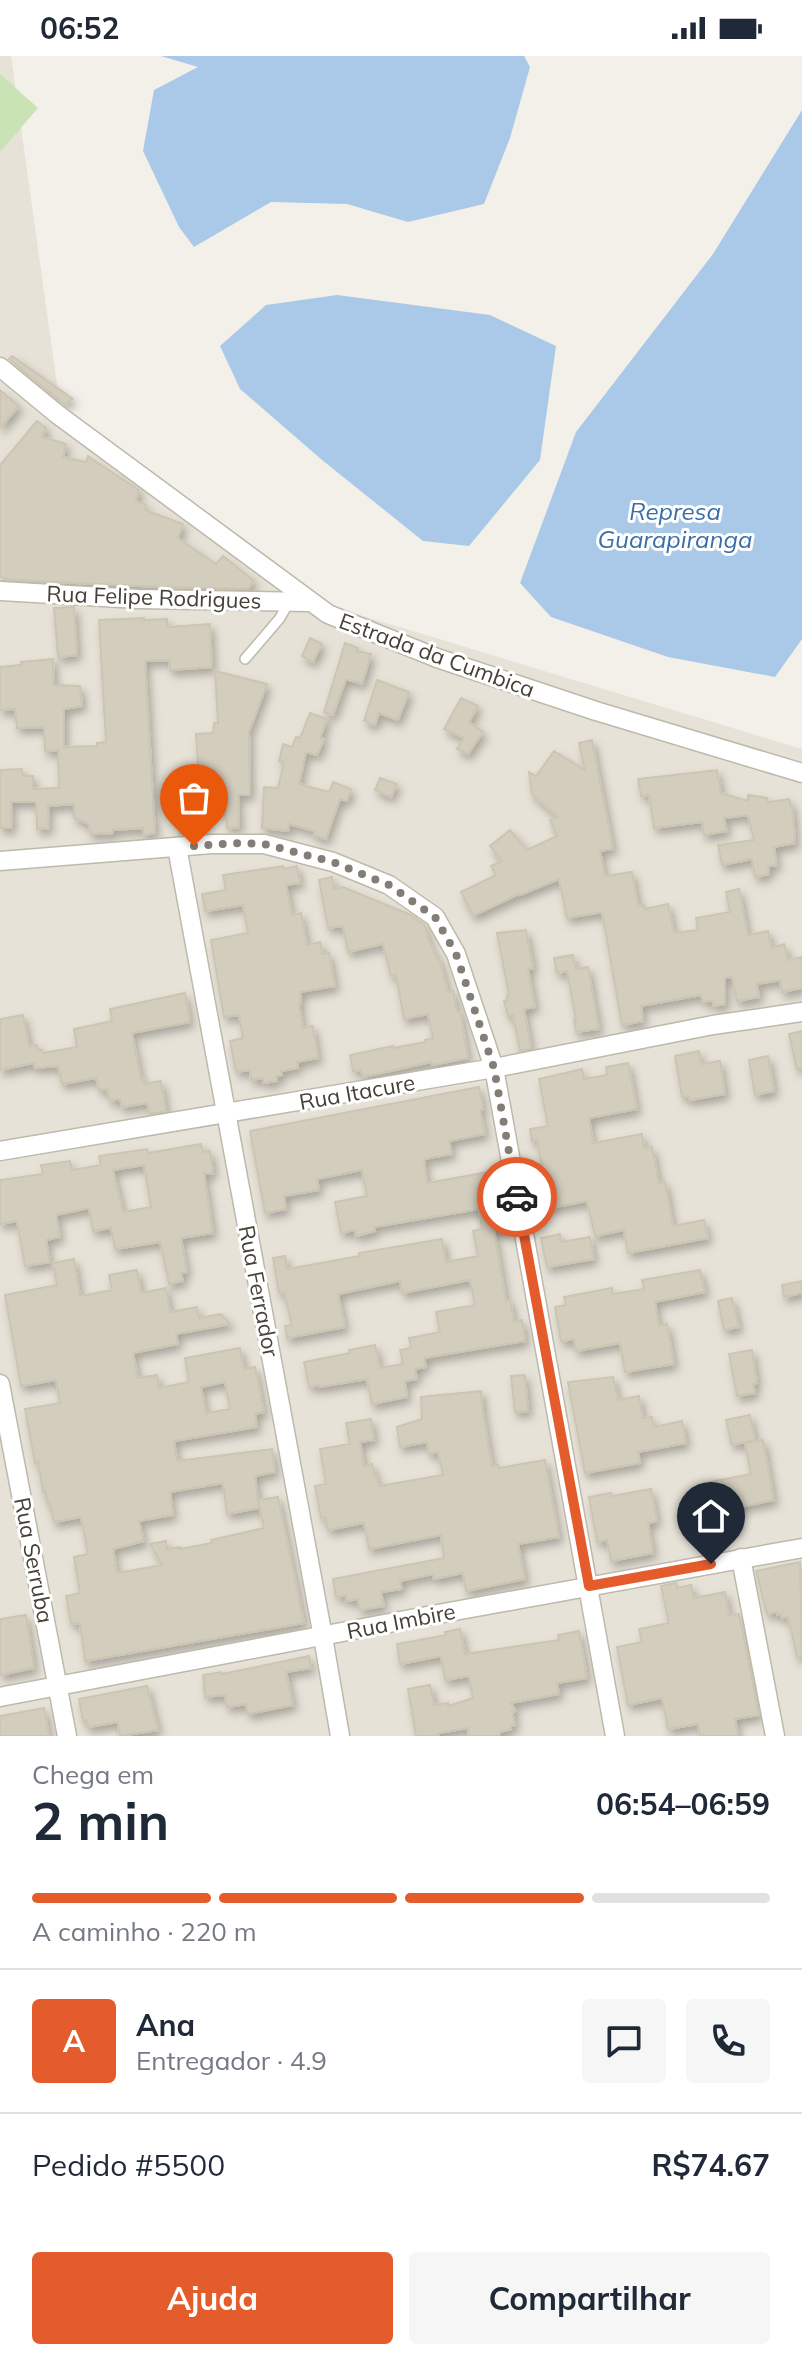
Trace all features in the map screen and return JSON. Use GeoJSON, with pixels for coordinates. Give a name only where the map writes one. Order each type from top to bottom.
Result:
{"type":"FeatureCollection","features":[{"type":"Feature","properties":{"kind":"street","name":"Estrada da Cumbica"},"geometry":{"type":"LineString","coordinates":[[0,367],[57,414],[328,614],[437,658],[596,711],[802,773]]}},
{"type":"Feature","properties":{"kind":"street","name":"Rua Felipe Rodrigues"},"geometry":{"type":"LineString","coordinates":[[0,591],[138,599],[309,602]]}},
{"type":"Feature","properties":{"kind":"street"},"geometry":{"type":"LineString","coordinates":[[0,861],[239,843],[264,844],[333,862],[389,885],[435,917],[456,954],[494,1068],[615,1736]]}},
{"type":"Feature","properties":{"kind":"street","name":"Rua Ferrador"},"geometry":{"type":"LineString","coordinates":[[177,847],[340,1736]]}},
{"type":"Feature","properties":{"kind":"street","name":"Rua Itacure"},"geometry":{"type":"LineString","coordinates":[[0,1151],[494,1068],[713,1025],[802,1012]]}},
{"type":"Feature","properties":{"kind":"street","name":"Rua Serruba"},"geometry":{"type":"LineString","coordinates":[[0,1384],[67,1736]]}},
{"type":"Feature","properties":{"kind":"street","name":"Rua Imbire"},"geometry":{"type":"LineString","coordinates":[[0,1697],[802,1548]]}},
{"type":"Feature","properties":{"kind":"street"},"geometry":{"type":"LineString","coordinates":[[741,1558],[775,1736]]}},
{"type":"Feature","properties":{"kind":"lane"},"geometry":{"type":"LineString","coordinates":[[245,659],[280,618],[289,602]]}},
{"type":"Feature","properties":{"kind":"shaded area"},"geometry":{"type":"Polygon","coordinates":[[[0,56],[11,56],[61,413],[330,606],[802,749],[802,1736],[0,1736],[0,56]]]}},
{"type":"Feature","properties":{"kind":"green space"},"geometry":{"type":"Polygon","coordinates":[[[0,74],[38,108],[0,152],[0,74]]]}},
{"type":"Feature","properties":{"kind":"water"},"geometry":{"type":"Polygon","coordinates":[[[161,56],[524,56],[530,67],[510,138],[484,204],[408,222],[347,204],[271,202],[194,247],[179,227],[143,151],[154,90],[198,67],[161,56]]]}},
{"type":"Feature","properties":{"kind":"water","name":"Represa Guarapiranga"},"geometry":{"type":"Polygon","coordinates":[[[802,110],[802,639],[775,677],[668,657],[551,617],[520,583],[576,432],[713,254],[802,110]]]}},
{"type":"Feature","properties":{"kind":"water"},"geometry":{"type":"Polygon","coordinates":[[[337,295],[490,315],[556,346],[540,460],[469,546],[423,541],[240,389],[220,346],[266,305],[337,295]]]}},
{"type":"Feature","properties":{"kind":"building"},"geometry":{"type":"Polygon","coordinates":[[[12,356],[73,399],[64,404],[9,359],[12,356]]]}},
{"type":"Feature","properties":{"kind":"building"},"geometry":{"type":"Polygon","coordinates":[[[0,390],[19,406],[0,428],[0,390]]]}},
{"type":"Feature","properties":{"kind":"building"},"geometry":{"type":"Polygon","coordinates":[[[37,421],[46,428],[42,437],[66,444],[63,457],[86,462],[88,456],[139,490],[136,501],[146,505],[145,510],[183,524],[178,538],[216,564],[223,556],[254,581],[248,589],[10,580],[0,577],[0,465],[37,421]]]}},
{"type":"Feature","properties":{"kind":"building"},"geometry":{"type":"Polygon","coordinates":[[[74,607],[77,655],[58,657],[54,608],[74,607]]]}},
{"type":"Feature","properties":{"kind":"building"},"geometry":{"type":"Polygon","coordinates":[[[167,619],[167,627],[210,624],[212,667],[170,670],[169,660],[145,661],[155,833],[143,835],[143,828],[90,834],[89,824],[74,818],[74,804],[48,806],[49,828],[37,829],[36,802],[11,802],[12,828],[0,828],[0,770],[22,769],[23,776],[33,776],[33,789],[59,788],[58,750],[45,751],[44,727],[17,728],[15,709],[0,710],[0,667],[53,659],[54,685],[80,686],[82,706],[64,709],[64,747],[97,746],[97,743],[106,742],[99,620],[167,619]]]}},
{"type":"Feature","properties":{"kind":"building"},"geometry":{"type":"Polygon","coordinates":[[[310,638],[322,644],[313,662],[302,656],[310,638]]]}},
{"type":"Feature","properties":{"kind":"building"},"geometry":{"type":"Polygon","coordinates":[[[345,643],[358,648],[357,651],[371,654],[362,684],[346,679],[333,715],[324,712],[345,643]]]}},
{"type":"Feature","properties":{"kind":"building"},"geometry":{"type":"Polygon","coordinates":[[[215,671],[267,684],[249,732],[250,795],[238,795],[239,827],[227,828],[226,809],[202,811],[203,830],[180,834],[176,776],[199,774],[196,734],[213,733],[214,723],[218,723],[215,671]]]}},
{"type":"Feature","properties":{"kind":"building"},"geometry":{"type":"Polygon","coordinates":[[[377,680],[409,692],[398,720],[379,713],[375,725],[364,721],[377,680]]]}},
{"type":"Feature","properties":{"kind":"building"},"geometry":{"type":"Polygon","coordinates":[[[461,698],[478,706],[469,722],[483,732],[468,754],[457,749],[464,738],[444,729],[461,698]]]}},
{"type":"Feature","properties":{"kind":"building"},"geometry":{"type":"Polygon","coordinates":[[[310,713],[327,719],[320,738],[324,739],[317,755],[306,752],[299,784],[329,792],[333,782],[351,789],[347,801],[340,799],[326,839],[314,835],[315,831],[289,824],[288,831],[262,828],[264,787],[278,788],[283,766],[283,762],[279,761],[283,744],[292,747],[296,737],[300,738],[310,713]]]}},
{"type":"Feature","properties":{"kind":"building"},"geometry":{"type":"Polygon","coordinates":[[[592,740],[613,849],[600,851],[605,876],[632,872],[638,906],[644,905],[645,909],[668,904],[674,933],[698,930],[696,918],[730,912],[726,892],[739,889],[748,935],[768,931],[771,948],[784,944],[788,960],[802,957],[802,988],[782,992],[780,980],[757,984],[759,997],[737,1001],[732,977],[725,978],[725,1004],[714,1006],[712,1000],[703,1002],[701,995],[641,1006],[643,1021],[622,1025],[602,912],[567,918],[559,879],[473,916],[461,892],[496,875],[491,866],[502,861],[490,846],[510,830],[527,850],[557,836],[550,820],[558,817],[532,794],[529,772],[536,776],[554,751],[585,770],[579,743],[592,740]]]}},
{"type":"Feature","properties":{"kind":"building"},"geometry":{"type":"Polygon","coordinates":[[[717,770],[721,793],[748,801],[748,795],[767,798],[768,802],[789,799],[795,843],[774,847],[777,865],[768,866],[769,874],[755,877],[752,859],[722,865],[718,845],[754,840],[748,815],[724,818],[727,831],[704,835],[702,822],[654,828],[649,795],[641,796],[638,779],[717,770]]]}},
{"type":"Feature","properties":{"kind":"building"},"geometry":{"type":"Polygon","coordinates":[[[380,778],[397,784],[391,797],[375,790],[380,778]]]}},
{"type":"Feature","properties":{"kind":"building"},"geometry":{"type":"Polygon","coordinates":[[[283,866],[284,869],[297,866],[300,883],[286,885],[292,915],[301,913],[307,945],[320,942],[323,954],[329,953],[335,986],[300,992],[303,1028],[313,1026],[318,1058],[297,1062],[298,1068],[281,1071],[282,1075],[276,1076],[277,1081],[263,1083],[263,1078],[251,1080],[250,1070],[236,1072],[230,1041],[243,1038],[239,1015],[224,1017],[211,940],[248,933],[243,905],[207,911],[202,894],[226,890],[223,875],[283,866]]]}},
{"type":"Feature","properties":{"kind":"building"},"geometry":{"type":"Polygon","coordinates":[[[332,877],[334,889],[343,887],[411,915],[425,925],[429,941],[439,958],[448,992],[453,991],[457,1011],[460,1011],[468,1058],[432,1065],[431,1062],[363,1077],[361,1070],[353,1071],[350,1055],[433,1038],[428,1014],[404,1019],[396,975],[391,976],[383,944],[348,952],[343,926],[328,928],[319,880],[332,877]]]}},
{"type":"Feature","properties":{"kind":"building"},"geometry":{"type":"Polygon","coordinates":[[[526,930],[533,968],[528,969],[535,1007],[524,1009],[531,1048],[520,1051],[513,1015],[508,1016],[504,1001],[509,995],[497,933],[526,930]]]}},
{"type":"Feature","properties":{"kind":"building"},"geometry":{"type":"Polygon","coordinates":[[[573,955],[576,969],[588,967],[599,1029],[576,1032],[567,971],[557,973],[554,958],[573,955]]]}},
{"type":"Feature","properties":{"kind":"building"},"geometry":{"type":"Polygon","coordinates":[[[185,993],[190,1022],[132,1033],[141,1079],[144,1084],[161,1081],[166,1111],[150,1114],[147,1103],[122,1107],[120,1099],[110,1101],[107,1089],[99,1090],[96,1078],[62,1084],[58,1066],[35,1068],[34,1063],[0,1070],[0,1019],[23,1015],[29,1046],[37,1045],[43,1053],[77,1047],[74,1029],[112,1021],[110,1009],[185,993]]]}},
{"type":"Feature","properties":{"kind":"building"},"geometry":{"type":"Polygon","coordinates":[[[802,1031],[802,1069],[797,1069],[789,1034],[802,1031]]]}},
{"type":"Feature","properties":{"kind":"building"},"geometry":{"type":"Polygon","coordinates":[[[699,1051],[701,1064],[720,1061],[725,1094],[690,1100],[689,1096],[682,1097],[675,1056],[699,1051]]]}},
{"type":"Feature","properties":{"kind":"building"},"geometry":{"type":"Polygon","coordinates":[[[768,1056],[774,1091],[755,1095],[749,1060],[768,1056]]]}},
{"type":"Feature","properties":{"kind":"building"},"geometry":{"type":"Polygon","coordinates":[[[628,1063],[637,1109],[589,1118],[593,1143],[642,1134],[644,1148],[652,1147],[659,1183],[665,1182],[673,1226],[704,1220],[708,1238],[628,1253],[624,1230],[595,1236],[587,1201],[550,1208],[537,1140],[532,1141],[530,1129],[548,1126],[539,1079],[582,1069],[584,1079],[607,1075],[606,1067],[628,1063]]]}},
{"type":"Feature","properties":{"kind":"building"},"geometry":{"type":"Polygon","coordinates":[[[479,1087],[485,1134],[449,1141],[452,1154],[424,1159],[427,1183],[494,1171],[505,1228],[494,1230],[506,1301],[510,1300],[514,1322],[522,1320],[525,1341],[424,1358],[426,1367],[415,1369],[417,1379],[405,1381],[407,1397],[372,1404],[367,1379],[309,1387],[304,1362],[350,1353],[349,1350],[375,1345],[380,1368],[403,1364],[400,1350],[411,1348],[409,1338],[440,1332],[436,1312],[475,1305],[470,1280],[402,1293],[400,1281],[338,1294],[345,1327],[287,1338],[285,1326],[292,1325],[284,1292],[279,1293],[273,1258],[285,1256],[287,1269],[442,1239],[446,1262],[478,1256],[473,1231],[482,1229],[479,1209],[374,1227],[375,1231],[356,1236],[355,1230],[341,1233],[335,1202],[367,1196],[362,1170],[317,1179],[319,1190],[284,1196],[286,1209],[265,1213],[250,1131],[479,1087]]]}},
{"type":"Feature","properties":{"kind":"building"},"geometry":{"type":"Polygon","coordinates":[[[201,1144],[203,1152],[210,1151],[213,1173],[204,1174],[213,1233],[181,1238],[187,1272],[181,1273],[183,1281],[169,1284],[160,1242],[115,1249],[111,1228],[93,1231],[89,1208],[56,1215],[60,1237],[46,1240],[50,1262],[25,1266],[17,1221],[0,1224],[0,1180],[43,1174],[41,1165],[70,1161],[72,1170],[101,1165],[99,1156],[147,1149],[148,1153],[201,1144]],[[144,1165],[113,1170],[123,1212],[151,1207],[144,1165]]]}},
{"type":"Feature","properties":{"kind":"building"},"geometry":{"type":"Polygon","coordinates":[[[560,1234],[561,1242],[590,1237],[594,1259],[547,1267],[541,1238],[560,1234]]]}},
{"type":"Feature","properties":{"kind":"building"},"geometry":{"type":"Polygon","coordinates":[[[74,1259],[80,1296],[112,1290],[109,1275],[137,1270],[141,1293],[166,1288],[170,1312],[197,1307],[199,1318],[221,1314],[230,1324],[176,1334],[178,1344],[133,1353],[138,1378],[157,1375],[159,1388],[189,1382],[185,1358],[240,1348],[244,1369],[255,1367],[264,1412],[255,1414],[257,1427],[174,1441],[177,1461],[272,1449],[275,1472],[255,1476],[258,1500],[278,1497],[304,1623],[85,1661],[80,1623],[71,1624],[66,1596],[80,1593],[74,1557],[88,1554],[81,1517],[54,1522],[43,1492],[38,1462],[35,1463],[25,1409],[60,1403],[56,1380],[21,1386],[5,1295],[57,1285],[53,1263],[74,1259]],[[225,1382],[201,1387],[206,1413],[230,1409],[225,1382]],[[223,1483],[170,1492],[173,1515],[139,1521],[144,1541],[113,1549],[117,1573],[162,1565],[150,1544],[166,1541],[167,1549],[180,1549],[264,1528],[258,1500],[259,1508],[227,1514],[223,1483]]]}},
{"type":"Feature","properties":{"kind":"building"},"geometry":{"type":"Polygon","coordinates":[[[700,1270],[705,1292],[655,1302],[659,1326],[667,1324],[674,1364],[625,1372],[620,1343],[576,1351],[574,1339],[561,1341],[555,1307],[566,1305],[564,1297],[612,1288],[613,1294],[644,1289],[642,1280],[700,1270]]]}},
{"type":"Feature","properties":{"kind":"building"},"geometry":{"type":"Polygon","coordinates":[[[802,1281],[802,1293],[784,1297],[782,1285],[802,1281]]]}},
{"type":"Feature","properties":{"kind":"building"},"geometry":{"type":"Polygon","coordinates":[[[732,1298],[739,1327],[724,1330],[718,1301],[732,1298]]]}},
{"type":"Feature","properties":{"kind":"building"},"geometry":{"type":"Polygon","coordinates":[[[752,1350],[757,1383],[753,1384],[755,1393],[737,1396],[729,1354],[752,1350]]]}},
{"type":"Feature","properties":{"kind":"building"},"geometry":{"type":"Polygon","coordinates":[[[525,1375],[528,1411],[515,1412],[511,1376],[525,1375]]]}},
{"type":"Feature","properties":{"kind":"building"},"geometry":{"type":"Polygon","coordinates":[[[613,1377],[618,1400],[639,1396],[643,1418],[652,1417],[654,1427],[682,1421],[686,1443],[638,1452],[640,1463],[585,1473],[568,1382],[613,1377]]]}},
{"type":"Feature","properties":{"kind":"building"},"geometry":{"type":"Polygon","coordinates":[[[481,1391],[492,1466],[498,1465],[499,1468],[545,1460],[559,1537],[518,1544],[525,1579],[466,1591],[463,1573],[434,1579],[433,1575],[429,1575],[400,1581],[402,1589],[381,1592],[384,1606],[360,1610],[358,1599],[346,1601],[346,1595],[336,1597],[333,1579],[444,1558],[441,1535],[369,1549],[364,1523],[328,1530],[325,1517],[321,1518],[315,1486],[326,1484],[320,1449],[350,1444],[346,1423],[371,1419],[374,1440],[360,1442],[364,1466],[372,1464],[379,1486],[443,1475],[438,1452],[429,1454],[427,1442],[400,1447],[397,1427],[422,1419],[421,1397],[481,1391]]]}},
{"type":"Feature","properties":{"kind":"building"},"geometry":{"type":"Polygon","coordinates":[[[750,1415],[755,1440],[732,1445],[726,1420],[750,1415]]]}},
{"type":"Feature","properties":{"kind":"building"},"geometry":{"type":"Polygon","coordinates":[[[763,1440],[774,1500],[735,1508],[738,1527],[719,1531],[710,1482],[751,1474],[745,1443],[763,1440]]]}},
{"type":"Feature","properties":{"kind":"building"},"geometry":{"type":"Polygon","coordinates":[[[651,1489],[657,1521],[648,1523],[653,1553],[611,1561],[607,1540],[597,1542],[589,1497],[651,1489]]]}},
{"type":"Feature","properties":{"kind":"building"},"geometry":{"type":"Polygon","coordinates":[[[800,1562],[802,1657],[797,1657],[788,1617],[782,1618],[777,1612],[767,1614],[756,1571],[800,1562]]]}},
{"type":"Feature","properties":{"kind":"building"},"geometry":{"type":"Polygon","coordinates":[[[676,1583],[677,1588],[691,1585],[694,1598],[725,1592],[729,1615],[739,1614],[759,1715],[735,1719],[738,1736],[700,1736],[698,1724],[668,1729],[662,1698],[628,1705],[617,1647],[642,1642],[639,1629],[669,1623],[661,1586],[676,1583]]]}},
{"type":"Feature","properties":{"kind":"building"},"geometry":{"type":"Polygon","coordinates":[[[26,1615],[34,1668],[0,1675],[0,1619],[26,1615]]]}},
{"type":"Feature","properties":{"kind":"building"},"geometry":{"type":"Polygon","coordinates":[[[460,1629],[465,1654],[559,1640],[558,1635],[579,1631],[587,1678],[557,1683],[559,1694],[511,1703],[516,1711],[512,1712],[515,1725],[500,1732],[500,1736],[469,1736],[468,1728],[439,1733],[439,1736],[416,1736],[408,1689],[430,1685],[434,1705],[448,1703],[448,1706],[473,1698],[469,1676],[445,1680],[441,1656],[400,1664],[397,1644],[446,1635],[445,1632],[460,1629]]]}},
{"type":"Feature","properties":{"kind":"building"},"geometry":{"type":"Polygon","coordinates":[[[309,1656],[311,1668],[286,1672],[293,1705],[248,1714],[246,1704],[227,1707],[225,1695],[205,1697],[203,1675],[309,1656]]]}},
{"type":"Feature","properties":{"kind":"building"},"geometry":{"type":"Polygon","coordinates":[[[147,1686],[158,1730],[120,1736],[118,1722],[88,1727],[87,1720],[83,1721],[79,1699],[147,1686]]]}},
{"type":"Feature","properties":{"kind":"building"},"geometry":{"type":"Polygon","coordinates":[[[44,1708],[49,1736],[0,1736],[0,1716],[44,1708]]]}},
{"type":"Feature","properties":{"kind":"way so far"},"geometry":{"type":"LineString","coordinates":[[194,846],[264,844],[333,862],[389,885],[435,917],[456,954],[494,1068],[517,1197]]}},
{"type":"Feature","properties":{"kind":"route"},"geometry":{"type":"LineString","coordinates":[[517,1197],[589,1586],[711,1564]]}}]}
